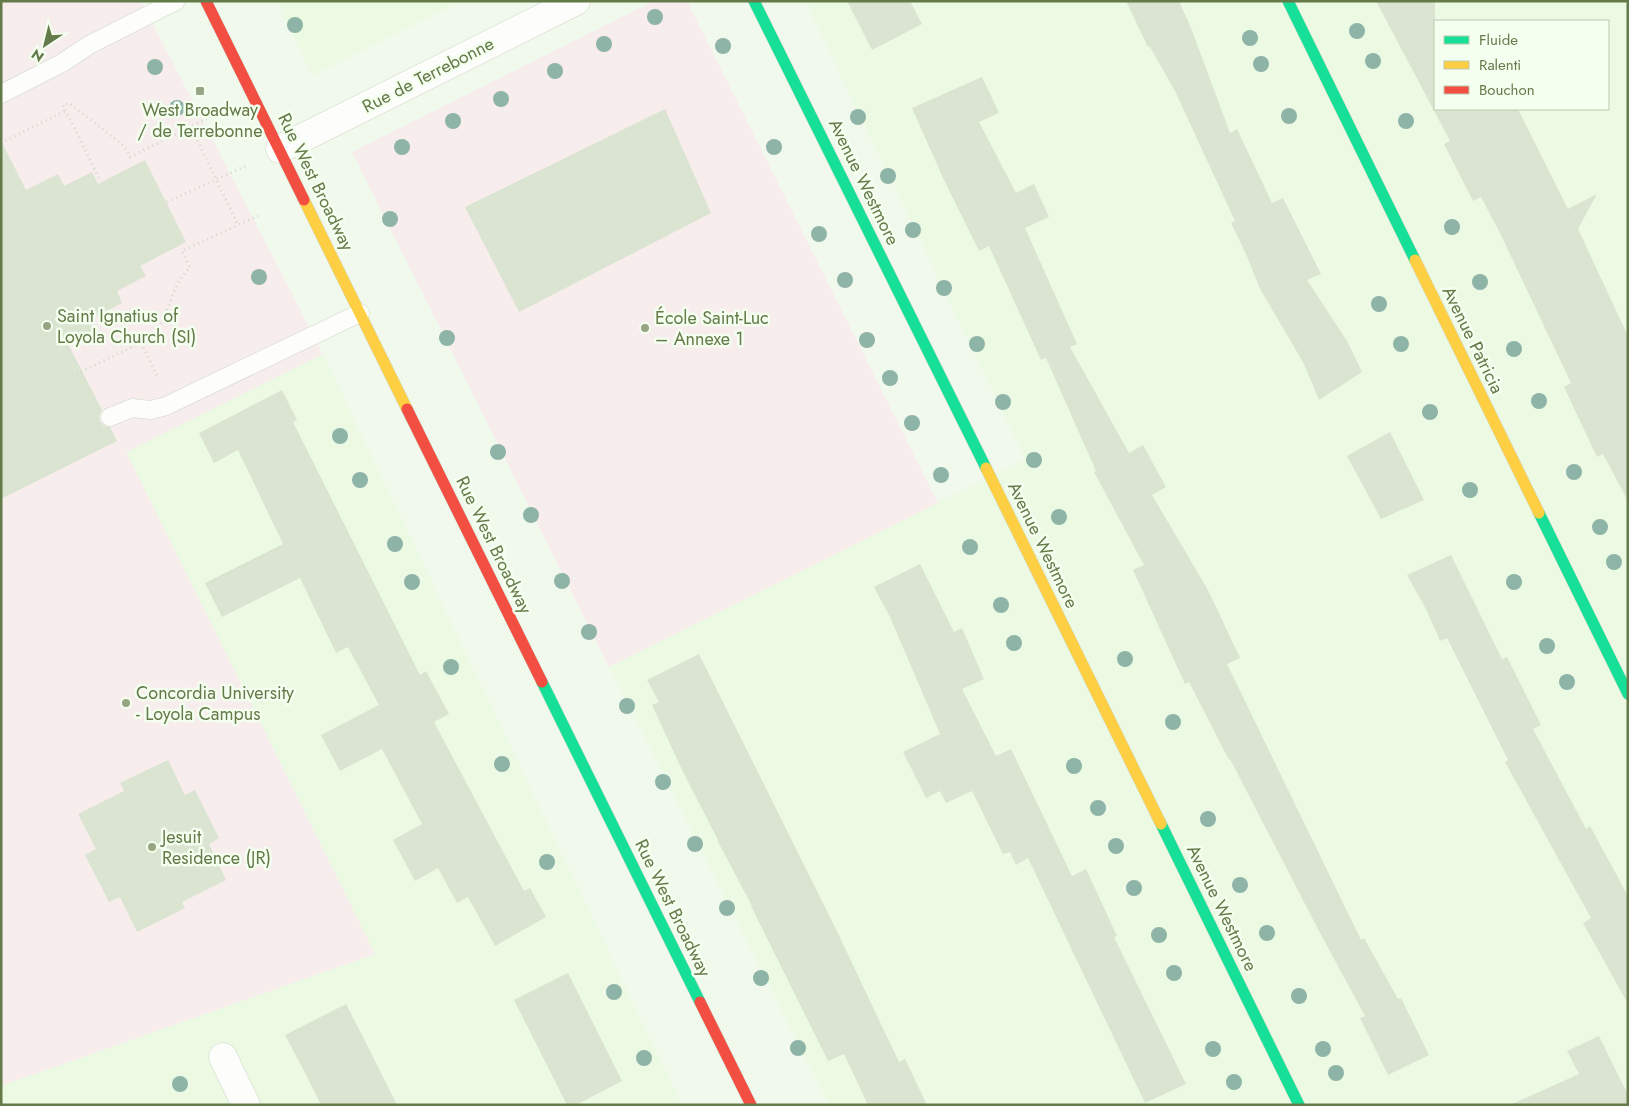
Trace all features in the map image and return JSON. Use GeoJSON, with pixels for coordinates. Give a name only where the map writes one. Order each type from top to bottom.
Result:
{"type":"FeatureCollection","features":[{"type":"Feature","properties":{"kind":"street","name":"Rue West Broadway"},"geometry":{"type":"LineString","coordinates":[[206,1],[751,1105]]}},
{"type":"Feature","properties":{"kind":"street","name":"Rue de Terrebonne"},"geometry":{"type":"LineString","coordinates":[[280,149],[576,1]]}},
{"type":"Feature","properties":{"kind":"street","name":"Avenue Westmore"},"geometry":{"type":"LineString","coordinates":[[754,1],[1008,513],[1298,1105]]}},
{"type":"Feature","properties":{"kind":"street","name":"Avenue Patricia"},"geometry":{"type":"LineString","coordinates":[[1288,1],[1628,694]]}},
{"type":"Feature","properties":{"kind":"street"},"geometry":{"type":"LineString","coordinates":[[223,1057],[246,1105]]}},
{"type":"Feature","properties":{"kind":"lane"},"geometry":{"type":"LineString","coordinates":[[1,94],[62,63],[89,45],[176,1]]}},
{"type":"Feature","properties":{"kind":"lane"},"geometry":{"type":"LineString","coordinates":[[110,417],[132,408],[151,410],[166,406],[360,313]]}},
{"type":"Feature","properties":{"kind":"path"},"geometry":{"type":"LineString","coordinates":[[99,178],[63,105],[69,103],[124,146],[130,157],[212,116]]}},
{"type":"Feature","properties":{"kind":"path"},"geometry":{"type":"LineString","coordinates":[[1,143],[65,111]]}},
{"type":"Feature","properties":{"kind":"path"},"geometry":{"type":"LineString","coordinates":[[191,127],[238,226]]}},
{"type":"Feature","properties":{"kind":"path"},"geometry":{"type":"LineString","coordinates":[[167,202],[238,169]]}},
{"type":"Feature","properties":{"kind":"path"},"geometry":{"type":"LineString","coordinates":[[72,376],[151,338],[160,328],[177,283],[190,268],[182,251],[260,215]]}},
{"type":"Feature","properties":{"kind":"path"},"geometry":{"type":"LineString","coordinates":[[140,343],[156,376],[162,379]]}},
{"type":"Feature","properties":{"kind":"shaded area","name":"Concordia University - Loyola Campus"},"geometry":{"type":"Polygon","coordinates":[[[1,1],[141,1],[323,354],[126,452],[375,954],[1,1086],[1,1]]]}},
{"type":"Feature","properties":{"kind":"shaded area"},"geometry":{"type":"Polygon","coordinates":[[[276,1],[462,1],[313,76],[276,1]]]}},
{"type":"Feature","properties":{"kind":"shaded area","name":"École Saint-Luc – Annexe 1"},"geometry":{"type":"Polygon","coordinates":[[[654,1],[687,1],[938,503],[609,667],[352,152],[654,1]]]}},
{"type":"Feature","properties":{"kind":"shaded area"},"geometry":{"type":"Polygon","coordinates":[[[805,1],[1628,1],[1628,1105],[829,1105],[609,667],[1025,459],[805,1]]]}},
{"type":"Feature","properties":{"kind":"shaded area"},"geometry":{"type":"Polygon","coordinates":[[[323,354],[682,1105],[1,1105],[1,1086],[375,954],[126,452],[323,354]]]}},
{"type":"Feature","properties":{"kind":"building"},"geometry":{"type":"Polygon","coordinates":[[[847,1],[910,1],[922,24],[872,50],[847,1]]]}},
{"type":"Feature","properties":{"kind":"building"},"geometry":{"type":"Polygon","coordinates":[[[1126,1],[1179,1],[1230,133],[1237,129],[1272,203],[1283,198],[1321,274],[1307,280],[1347,341],[1362,372],[1319,400],[1303,362],[1260,289],[1231,223],[1235,221],[1175,91],[1150,47],[1148,47],[1126,1]]]}},
{"type":"Feature","properties":{"kind":"building"},"geometry":{"type":"Polygon","coordinates":[[[1376,1],[1435,1],[1434,110],[1518,110],[1568,209],[1597,194],[1578,229],[1628,336],[1628,501],[1603,454],[1597,457],[1564,387],[1571,383],[1481,197],[1473,201],[1444,144],[1450,141],[1376,1]]]}},
{"type":"Feature","properties":{"kind":"building"},"geometry":{"type":"Polygon","coordinates":[[[982,77],[999,113],[979,122],[1016,193],[1034,184],[1049,217],[1025,228],[1077,344],[1070,347],[1129,453],[1143,445],[1166,487],[1152,495],[1208,590],[1240,658],[1227,664],[1361,940],[1364,938],[1398,999],[1401,998],[1429,1055],[1388,1075],[1360,1018],[1365,1016],[1189,682],[1185,684],[1133,570],[1144,565],[1094,472],[1096,471],[1046,358],[1041,360],[989,246],[979,251],[943,178],[912,108],[982,77]]]}},
{"type":"Feature","properties":{"kind":"building"},"geometry":{"type":"Polygon","coordinates":[[[665,109],[711,213],[519,312],[465,207],[665,109]]]}},
{"type":"Feature","properties":{"kind":"building","name":"Saint Ignatius of Loyola Church (SI)"},"geometry":{"type":"Polygon","coordinates":[[[1,141],[26,190],[58,174],[64,186],[92,172],[98,184],[145,160],[186,242],[140,266],[146,276],[117,291],[122,303],[89,320],[95,333],[69,346],[102,410],[99,416],[100,421],[104,426],[110,427],[117,441],[1,499],[1,141]]]}},
{"type":"Feature","properties":{"kind":"building"},"geometry":{"type":"Polygon","coordinates":[[[282,390],[297,420],[293,422],[420,675],[426,671],[449,714],[434,722],[524,891],[530,888],[546,917],[495,946],[468,897],[457,903],[438,868],[415,881],[393,840],[422,824],[382,749],[340,771],[321,735],[379,705],[348,647],[336,653],[300,578],[222,617],[205,583],[283,544],[238,450],[214,463],[199,433],[282,390]]]}},
{"type":"Feature","properties":{"kind":"building"},"geometry":{"type":"Polygon","coordinates":[[[1390,432],[1424,500],[1381,519],[1347,456],[1390,432]]]}},
{"type":"Feature","properties":{"kind":"building"},"geometry":{"type":"Polygon","coordinates":[[[1451,555],[1502,659],[1507,657],[1541,725],[1533,729],[1586,829],[1590,826],[1628,896],[1628,1004],[1583,923],[1591,918],[1505,762],[1508,760],[1447,638],[1440,641],[1426,609],[1407,575],[1451,555]]]}},
{"type":"Feature","properties":{"kind":"building"},"geometry":{"type":"Polygon","coordinates":[[[920,564],[954,632],[962,628],[984,679],[962,689],[996,756],[1011,749],[1072,876],[1086,869],[1117,936],[1114,937],[1186,1084],[1145,1103],[1028,858],[1016,865],[1010,852],[1003,854],[972,791],[946,803],[940,791],[926,798],[903,752],[940,734],[890,617],[874,587],[920,564]]]}},
{"type":"Feature","properties":{"kind":"building"},"geometry":{"type":"Polygon","coordinates":[[[699,654],[832,921],[899,1062],[905,1059],[927,1105],[868,1105],[844,1054],[828,1061],[752,906],[683,772],[652,705],[659,702],[647,680],[699,654]]]}},
{"type":"Feature","properties":{"kind":"building","name":"Jesuit Residence (JR)"},"geometry":{"type":"Polygon","coordinates":[[[168,760],[185,795],[195,790],[219,838],[209,844],[226,880],[182,902],[185,908],[137,932],[120,897],[109,902],[85,855],[96,849],[78,814],[124,791],[120,783],[168,760]]]}},
{"type":"Feature","properties":{"kind":"building"},"geometry":{"type":"Polygon","coordinates":[[[568,973],[622,1081],[576,1105],[567,1105],[514,1000],[568,973]]]}},
{"type":"Feature","properties":{"kind":"building"},"geometry":{"type":"Polygon","coordinates":[[[346,1004],[397,1105],[321,1105],[285,1035],[346,1004]]]}},
{"type":"Feature","properties":{"kind":"building"},"geometry":{"type":"Polygon","coordinates":[[[1599,1036],[1628,1095],[1628,1105],[1510,1105],[1579,1074],[1567,1051],[1599,1036]]]}},
{"type":"Feature","properties":{"kind":"traffic: fast"},"geometry":{"type":"LineString","coordinates":[[754,1],[986,468]]}},
{"type":"Feature","properties":{"kind":"traffic: fast"},"geometry":{"type":"LineString","coordinates":[[1288,1],[1415,260]]}},
{"type":"Feature","properties":{"kind":"traffic: fast"},"geometry":{"type":"LineString","coordinates":[[1539,513],[1628,694]]}},
{"type":"Feature","properties":{"kind":"traffic: fast"},"geometry":{"type":"LineString","coordinates":[[542,682],[700,1002]]}},
{"type":"Feature","properties":{"kind":"traffic: fast"},"geometry":{"type":"LineString","coordinates":[[1161,824],[1299,1105]]}},
{"type":"Feature","properties":{"kind":"traffic: slow"},"geometry":{"type":"LineString","coordinates":[[304,200],[407,409]]}},
{"type":"Feature","properties":{"kind":"traffic: slow"},"geometry":{"type":"LineString","coordinates":[[1415,260],[1539,513]]}},
{"type":"Feature","properties":{"kind":"traffic: slow"},"geometry":{"type":"LineString","coordinates":[[986,468],[1161,824]]}},
{"type":"Feature","properties":{"kind":"traffic: jam"},"geometry":{"type":"LineString","coordinates":[[206,1],[304,200]]}},
{"type":"Feature","properties":{"kind":"traffic: jam"},"geometry":{"type":"LineString","coordinates":[[407,409],[542,682]]}},
{"type":"Feature","properties":{"kind":"traffic: jam"},"geometry":{"type":"LineString","coordinates":[[700,1002],[751,1105]]}},
{"type":"Feature","properties":{"kind":"place","name":"West Broadway / de Terrebonne"},"geometry":{"type":"Point","coordinates":[200,91]}},
{"type":"Feature","properties":{"kind":"place","name":"Saint Ignatius of Loyola Church (SI)"},"geometry":{"type":"Point","coordinates":[47,326]}},
{"type":"Feature","properties":{"kind":"place","name":"École Saint-Luc – Annexe 1"},"geometry":{"type":"Point","coordinates":[645,328]}},
{"type":"Feature","properties":{"kind":"place","name":"Concordia University - Loyola Campus"},"geometry":{"type":"Point","coordinates":[126,703]}},
{"type":"Feature","properties":{"kind":"place","name":"Jesuit Residence (JR)"},"geometry":{"type":"Point","coordinates":[152,847]}}]}
